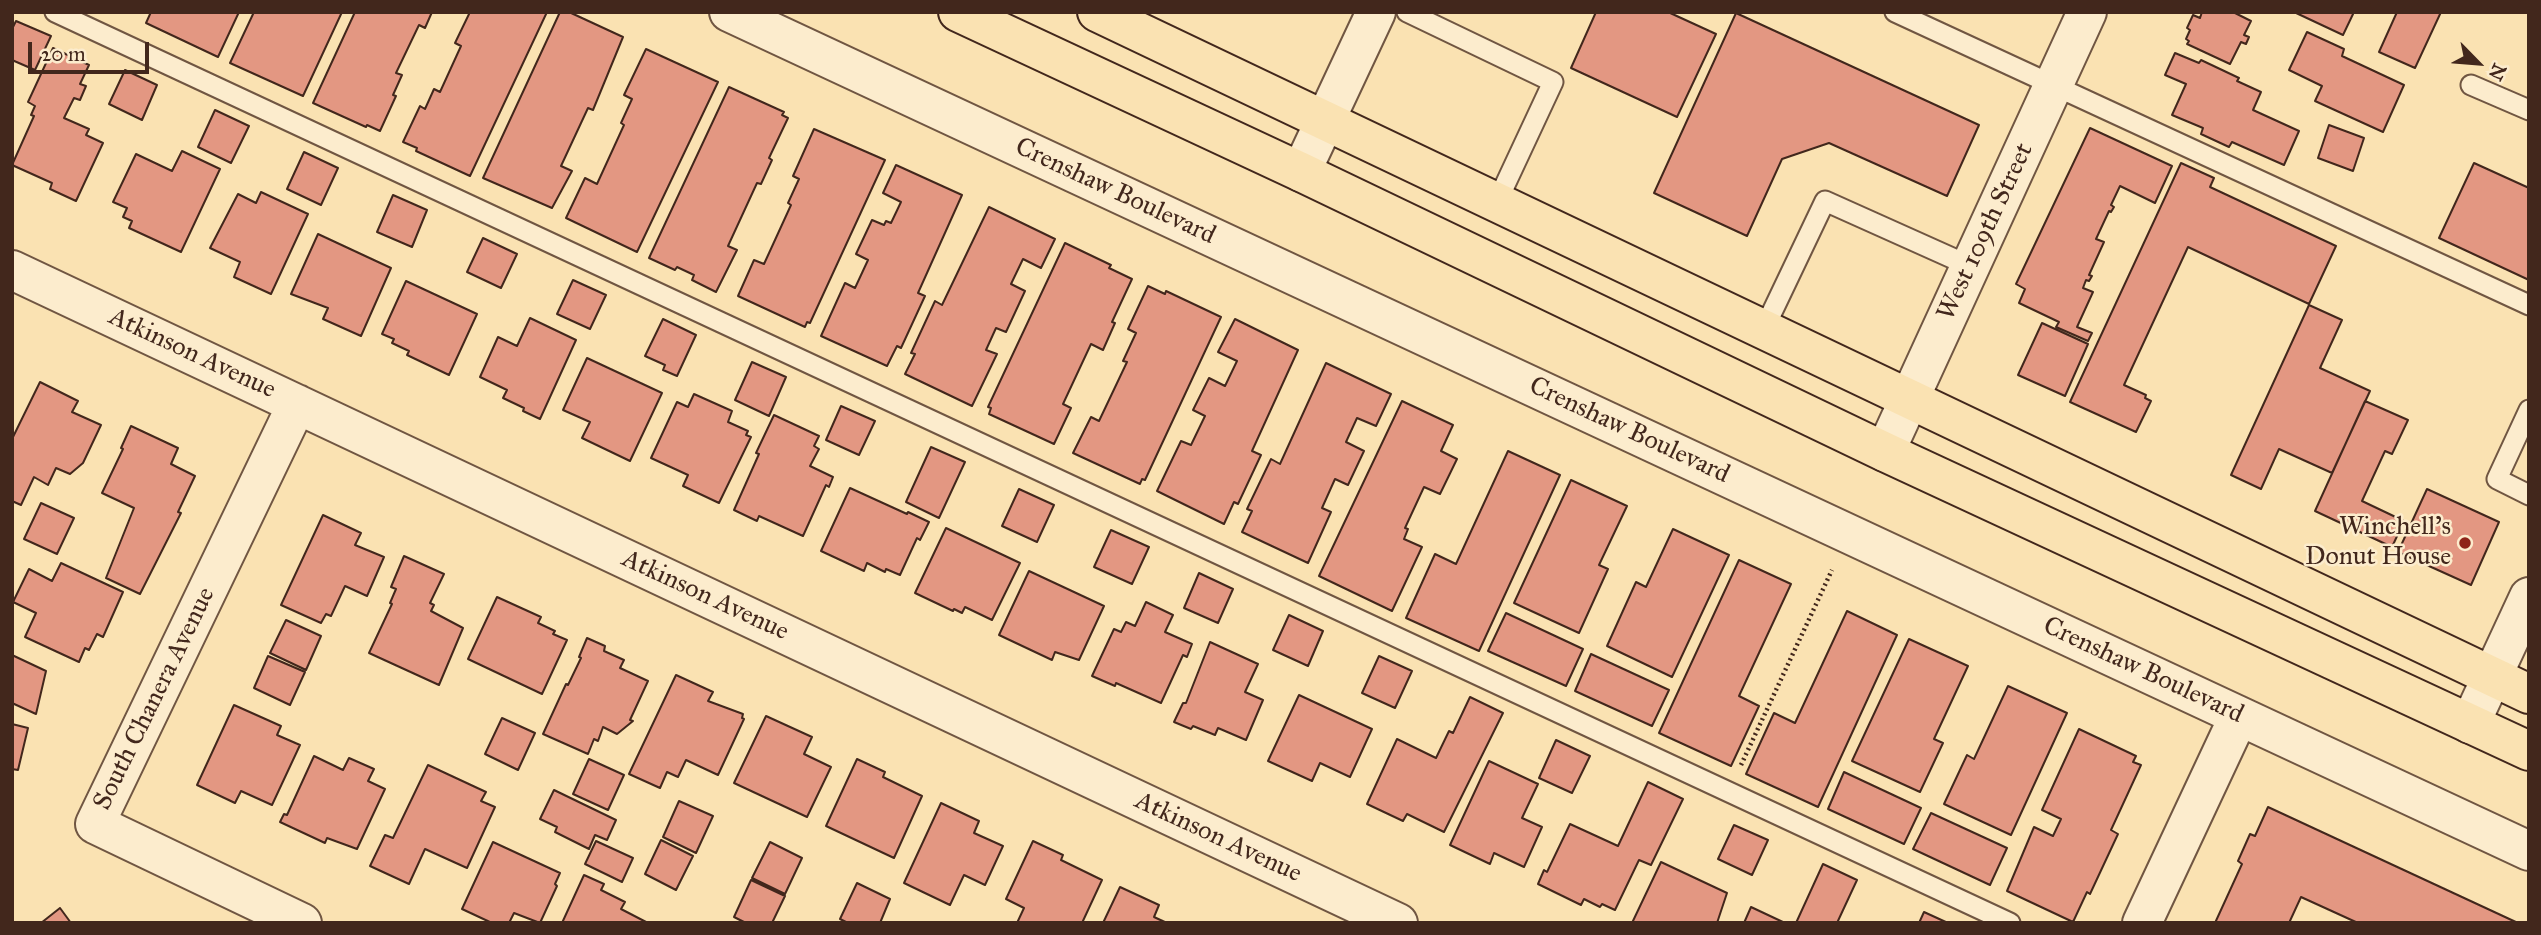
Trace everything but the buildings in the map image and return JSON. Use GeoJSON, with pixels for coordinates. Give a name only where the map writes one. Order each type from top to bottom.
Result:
{"type":"FeatureCollection","features":[{"type":"Feature","properties":{"kind":"main road"},"geometry":{"type":"LineString","coordinates":[[958,12],[1301,172],[1885,452],[2529,751]]}},
{"type":"Feature","properties":{"kind":"main road"},"geometry":{"type":"LineString","coordinates":[[1097,12],[2529,694]]}},
{"type":"Feature","properties":{"kind":"street","name":"Crenshaw Boulevard"},"geometry":{"type":"LineString","coordinates":[[729,12],[2529,850]]}},
{"type":"Feature","properties":{"kind":"street"},"geometry":{"type":"LineString","coordinates":[[1301,172],[1376,12]]}},
{"type":"Feature","properties":{"kind":"street","name":"West 109th Street"},"geometry":{"type":"LineString","coordinates":[[1885,452],[2087,12]]}},
{"type":"Feature","properties":{"kind":"street","name":"Atkinson Avenue"},"geometry":{"type":"LineString","coordinates":[[12,270],[1398,923]]}},
{"type":"Feature","properties":{"kind":"street","name":"South Chanera Avenue"},"geometry":{"type":"LineString","coordinates":[[297,404],[94,824],[302,923]]}},
{"type":"Feature","properties":{"kind":"street"},"geometry":{"type":"LineString","coordinates":[[2470,724],[2529,597]]}},
{"type":"Feature","properties":{"kind":"street"},"geometry":{"type":"LineString","coordinates":[[2142,923],[2239,716]]}},
{"type":"Feature","properties":{"kind":"lane"},"geometry":{"type":"LineString","coordinates":[[55,12],[2010,923]]}},
{"type":"Feature","properties":{"kind":"lane"},"geometry":{"type":"LineString","coordinates":[[1407,12],[1553,82],[1497,202]]}},
{"type":"Feature","properties":{"kind":"lane"},"geometry":{"type":"LineString","coordinates":[[1895,12],[2529,305]]}},
{"type":"Feature","properties":{"kind":"lane"},"geometry":{"type":"LineString","coordinates":[[2471,85],[2529,110]]}},
{"type":"Feature","properties":{"kind":"lane"},"geometry":{"type":"LineString","coordinates":[[1764,329],[1825,201],[1970,266]]}},
{"type":"Feature","properties":{"kind":"lane"},"geometry":{"type":"LineString","coordinates":[[2529,410],[2497,479],[2529,495]]}},
{"type":"Feature","properties":{"kind":"path"},"geometry":{"type":"LineString","coordinates":[[1729,792],[1832,569]]}},
{"type":"Feature","properties":{"kind":"place","name":"Winchell's Donut House"},"geometry":{"type":"Point","coordinates":[2465,543]}}]}
